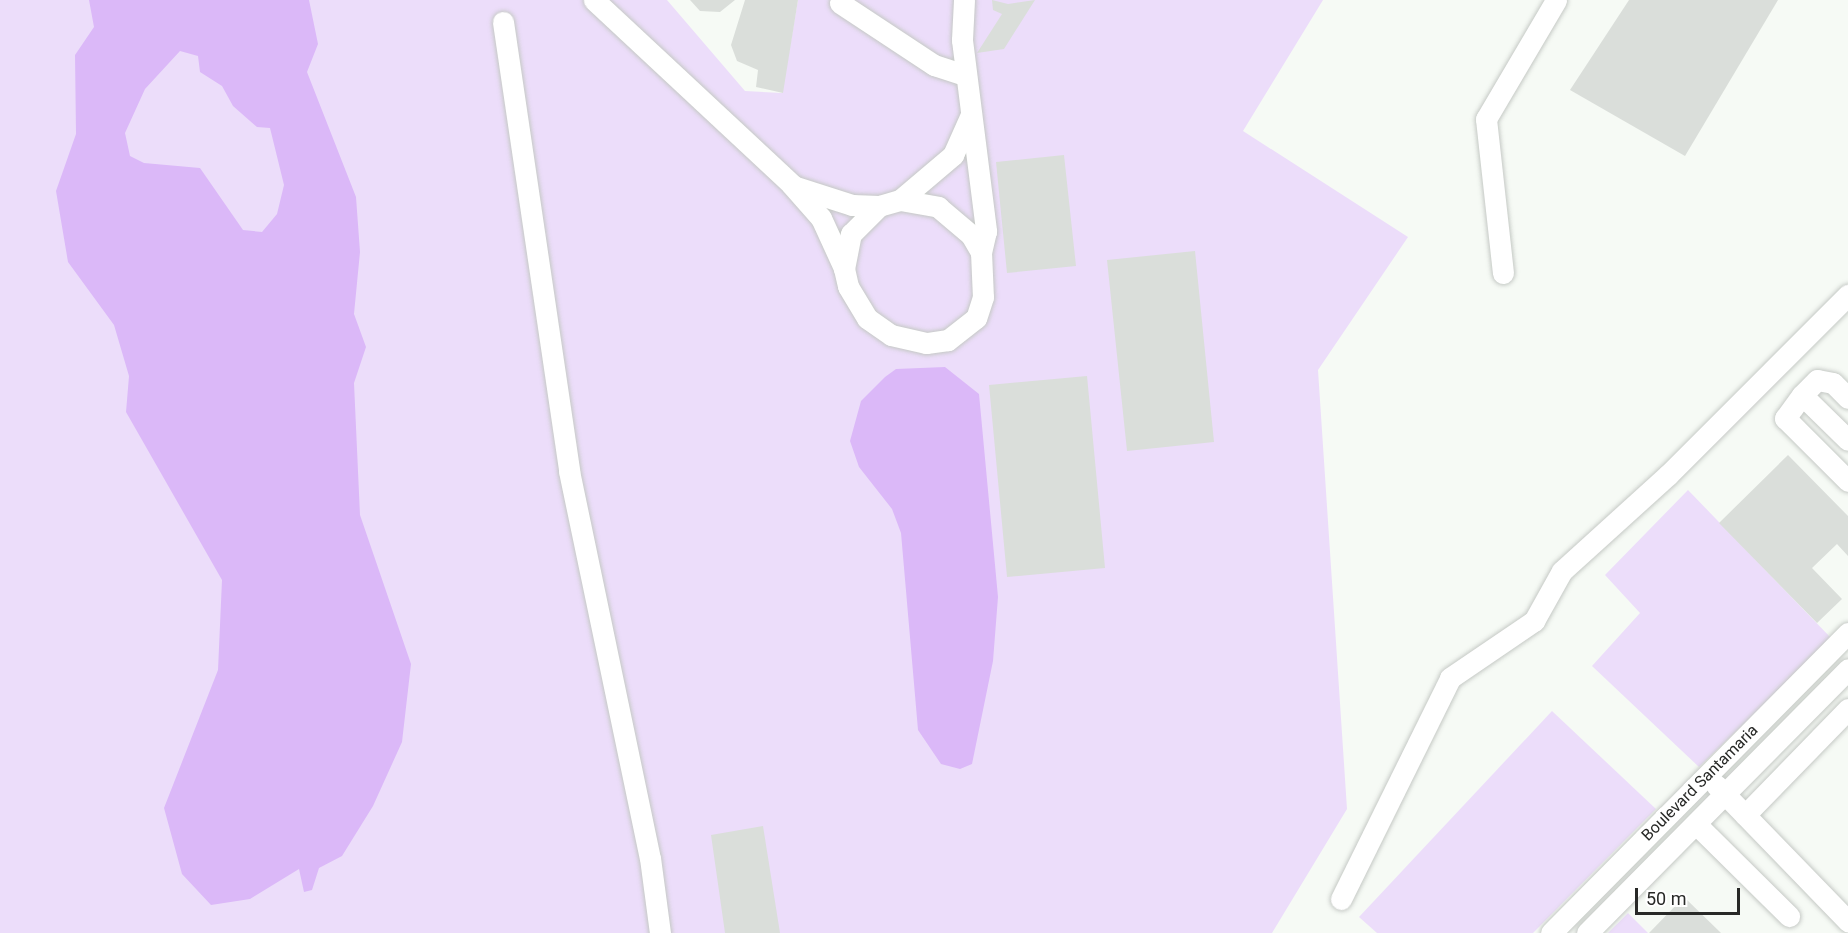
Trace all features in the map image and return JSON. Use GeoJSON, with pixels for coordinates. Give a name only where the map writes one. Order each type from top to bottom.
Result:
{"type":"FeatureCollection","features":[{"type":"Feature","properties":{"kind":"street"},"geometry":{"type":"LineString","coordinates":[[594,0],[791,184],[821,218],[844,269],[856,303],[878,328],[926,343],[948,340],[976,318],[983,297],[981,252],[986,231],[965,75],[964,0]]}},
{"type":"Feature","properties":{"kind":"street"},"geometry":{"type":"LineString","coordinates":[[1503,273],[1486,119],[1556,0]]}},
{"type":"Feature","properties":{"kind":"street"},"geometry":{"type":"LineString","coordinates":[[840,3],[934,65],[965,75]]}},
{"type":"Feature","properties":{"kind":"street"},"geometry":{"type":"LineString","coordinates":[[502,22],[569,471],[650,858],[660,933]]}},
{"type":"Feature","properties":{"kind":"street"},"geometry":{"type":"LineString","coordinates":[[791,184],[824,198],[879,206],[900,200],[953,156],[970,117]]}},
{"type":"Feature","properties":{"kind":"street"},"geometry":{"type":"LineString","coordinates":[[900,200],[938,207],[971,235],[981,252]]}},
{"type":"Feature","properties":{"kind":"street"},"geometry":{"type":"LineString","coordinates":[[844,269],[851,234],[879,206]]}},
{"type":"Feature","properties":{"kind":"street"},"geometry":{"type":"LineString","coordinates":[[1341,899],[1450,678],[1534,621],[1562,571],[1668,476],[1848,295]]}},
{"type":"Feature","properties":{"kind":"street"},"geometry":{"type":"LineString","coordinates":[[1848,398],[1833,383],[1817,380],[1802,395],[1785,418],[1848,482]]}},
{"type":"Feature","properties":{"kind":"street"},"geometry":{"type":"LineString","coordinates":[[1802,395],[1848,440]]}},
{"type":"Feature","properties":{"kind":"street","name":"Boulevard Santamaria"},"geometry":{"type":"LineString","coordinates":[[1551,933],[1848,633]]}},
{"type":"Feature","properties":{"kind":"street","name":"Boulevard Santamaria"},"geometry":{"type":"LineString","coordinates":[[1587,933],[1848,669]]}},
{"type":"Feature","properties":{"kind":"street"},"geometry":{"type":"LineString","coordinates":[[1745,815],[1848,709]]}},
{"type":"Feature","properties":{"kind":"street"},"geometry":{"type":"LineString","coordinates":[[1707,776],[1848,921]]}},
{"type":"Feature","properties":{"kind":"street"},"geometry":{"type":"LineString","coordinates":[[1696,824],[1789,916]]}},
{"type":"Feature","properties":{"kind":"shaded area"},"geometry":{"type":"Polygon","coordinates":[[[0,0],[667,0],[745,91],[782,93],[798,0],[1323,0],[1243,131],[1408,237],[1318,370],[1347,809],[1272,933],[0,933],[0,0]]]}},
{"type":"Feature","properties":{"kind":"shaded area"},"geometry":{"type":"Polygon","coordinates":[[[89,0],[309,0],[318,44],[307,72],[356,197],[360,252],[354,314],[366,347],[354,383],[360,515],[411,664],[402,742],[373,806],[342,856],[319,868],[312,890],[304,892],[299,869],[250,899],[211,905],[182,874],[164,808],[218,670],[222,580],[126,412],[129,376],[114,325],[68,262],[56,191],[76,134],[75,55],[94,27],[89,0]],[[180,51],[145,89],[125,133],[130,156],[144,163],[200,168],[243,230],[262,232],[277,214],[284,185],[270,128],[257,127],[233,106],[222,86],[200,72],[198,56],[180,51]]]}},
{"type":"Feature","properties":{"kind":"shaded area"},"geometry":{"type":"Polygon","coordinates":[[[945,367],[979,394],[998,597],[993,661],[972,764],[960,769],[941,764],[918,730],[901,533],[892,509],[859,467],[850,441],[861,401],[885,377],[896,369],[945,367]]]}},
{"type":"Feature","properties":{"kind":"shaded area"},"geometry":{"type":"Polygon","coordinates":[[[1688,490],[1832,639],[1699,767],[1592,666],[1640,613],[1605,575],[1688,490]]]}},
{"type":"Feature","properties":{"kind":"shaded area"},"geometry":{"type":"Polygon","coordinates":[[[1552,711],[1656,809],[1533,933],[1377,933],[1359,917],[1552,711]]]}},
{"type":"Feature","properties":{"kind":"shaded area"},"geometry":{"type":"Polygon","coordinates":[[[1628,913],[1648,933],[1608,933],[1628,913]]]}},
{"type":"Feature","properties":{"kind":"building"},"geometry":{"type":"Polygon","coordinates":[[[690,0],[735,0],[720,12],[700,11],[690,0]]]}},
{"type":"Feature","properties":{"kind":"building"},"geometry":{"type":"Polygon","coordinates":[[[745,0],[798,0],[783,93],[756,87],[758,70],[737,61],[731,45],[745,0]]]}},
{"type":"Feature","properties":{"kind":"building"},"geometry":{"type":"Polygon","coordinates":[[[992,0],[1008,4],[1035,0],[1004,49],[977,53],[1002,14],[993,10],[992,0]]]}},
{"type":"Feature","properties":{"kind":"building"},"geometry":{"type":"Polygon","coordinates":[[[1629,0],[1778,0],[1685,156],[1570,90],[1629,0]]]}},
{"type":"Feature","properties":{"kind":"building"},"geometry":{"type":"Polygon","coordinates":[[[1064,155],[1076,266],[1007,273],[996,162],[1064,155]]]}},
{"type":"Feature","properties":{"kind":"building"},"geometry":{"type":"Polygon","coordinates":[[[1195,251],[1214,442],[1127,451],[1107,260],[1195,251]]]}},
{"type":"Feature","properties":{"kind":"building"},"geometry":{"type":"Polygon","coordinates":[[[1087,376],[1105,568],[1007,577],[989,385],[1087,376]]]}},
{"type":"Feature","properties":{"kind":"building"},"geometry":{"type":"Polygon","coordinates":[[[1788,455],[1848,516],[1848,556],[1837,544],[1812,568],[1842,599],[1817,623],[1719,523],[1788,455]]]}},
{"type":"Feature","properties":{"kind":"building"},"geometry":{"type":"Polygon","coordinates":[[[763,826],[780,933],[725,933],[711,835],[763,826]]]}},
{"type":"Feature","properties":{"kind":"building"},"geometry":{"type":"Polygon","coordinates":[[[1684,897],[1721,933],[1649,933],[1684,897]]]}}]}
